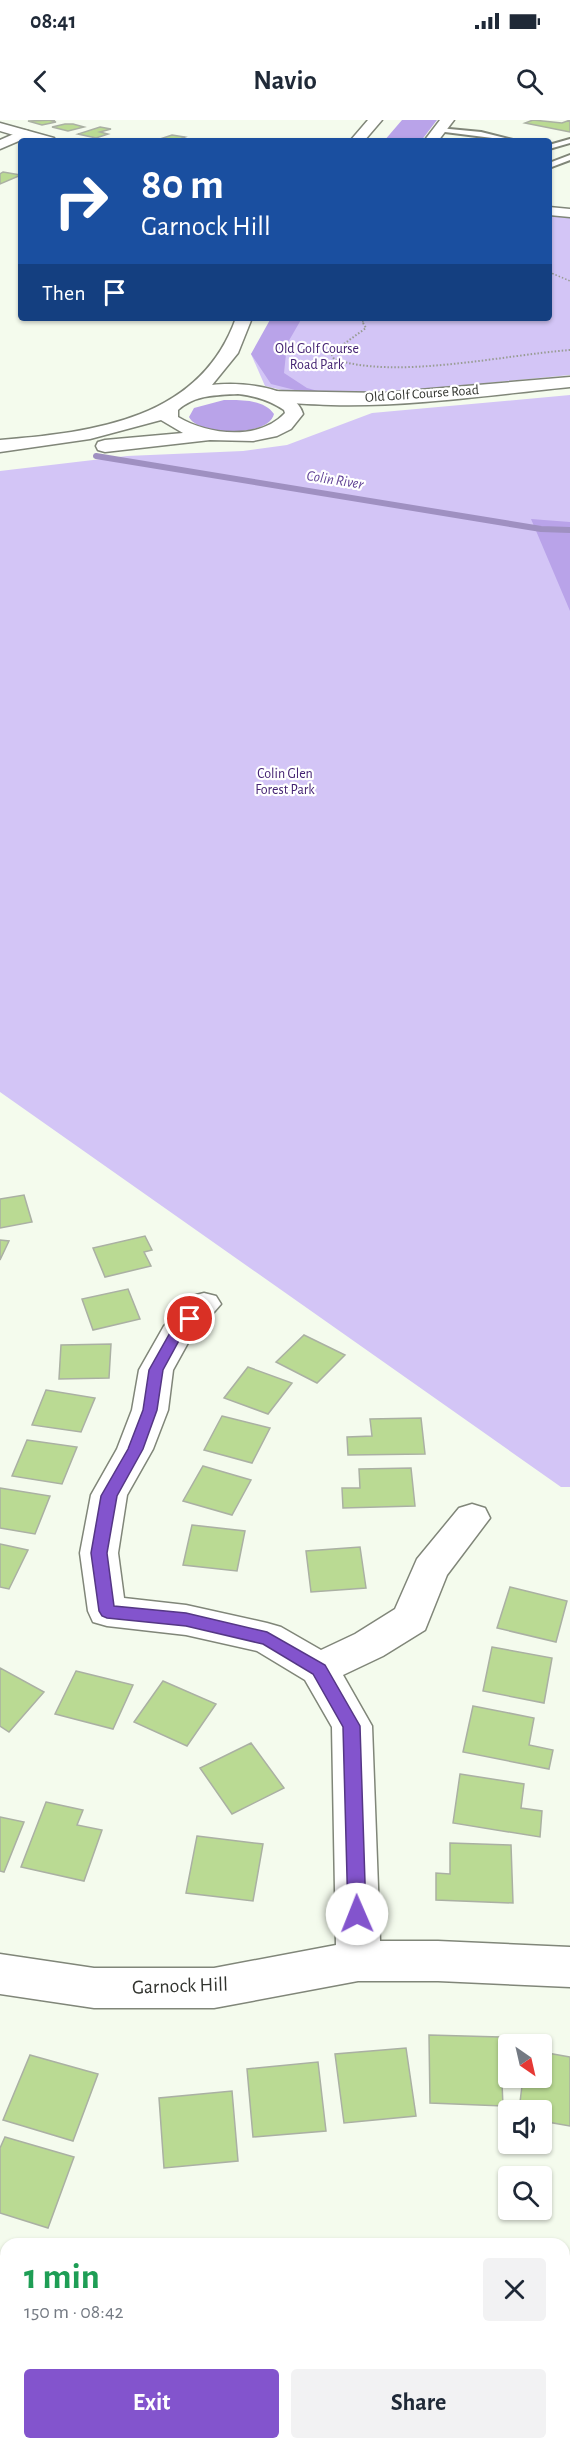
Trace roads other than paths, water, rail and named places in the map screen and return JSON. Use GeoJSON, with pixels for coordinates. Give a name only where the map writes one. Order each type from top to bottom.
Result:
{"type":"FeatureCollection","features":[{"type":"Feature","properties":{"kind":"main road"},"geometry":{"type":"LineString","coordinates":[[360,138],[375,120]]}},
{"type":"Feature","properties":{"kind":"main road"},"geometry":{"type":"LineString","coordinates":[[0,127],[38,138]]}},
{"type":"Feature","properties":{"kind":"main road"},"geometry":{"type":"LineString","coordinates":[[0,145],[23,134]]}},
{"type":"Feature","properties":{"kind":"main road"},"geometry":{"type":"LineString","coordinates":[[552,211],[570,213]]}},
{"type":"Feature","properties":{"kind":"main road"},"geometry":{"type":"LineString","coordinates":[[243,321],[236,344],[235,358],[239,372],[248,384],[292,407],[294,414],[290,421],[280,428]]}},
{"type":"Feature","properties":{"kind":"main road"},"geometry":{"type":"LineString","coordinates":[[0,445],[79,436],[121,426],[176,403],[215,373],[236,344]]}},
{"type":"Feature","properties":{"kind":"main road","name":"Old Golf Course Road"},"geometry":{"type":"LineString","coordinates":[[176,403],[219,390],[324,399],[394,397],[570,382]]}},
{"type":"Feature","properties":{"kind":"main road"},"geometry":{"type":"LineString","coordinates":[[0,458],[168,439],[256,435],[330,408],[394,397]]}},
{"type":"Feature","properties":{"kind":"main road"},"geometry":{"type":"LineString","coordinates":[[176,403],[169,419],[177,426],[207,435],[226,437]]}},
{"type":"Feature","properties":{"kind":"main road"},"geometry":{"type":"LineString","coordinates":[[204,1304],[176,1334],[156,1370],[150,1410],[135,1449],[109,1496],[99,1553],[107,1611],[186,1620],[267,1638],[319,1670],[352,1726],[358,1961]]}},
{"type":"Feature","properties":{"kind":"main road"},"geometry":{"type":"LineString","coordinates":[[319,1670],[369,1645],[411,1619],[430,1569],[472,1518]]}},
{"type":"Feature","properties":{"kind":"main road","name":"Garnock Hill"},"geometry":{"type":"LineString","coordinates":[[0,1974],[94,1988],[214,1988],[358,1961],[438,1961],[570,1967]]}},
{"type":"Feature","properties":{"kind":"lane"},"geometry":{"type":"LineString","coordinates":[[439,130],[482,131],[493,138]]}},
{"type":"Feature","properties":{"kind":"lane"},"geometry":{"type":"LineString","coordinates":[[552,146],[570,141]]}},
{"type":"Feature","properties":{"kind":"lane"},"geometry":{"type":"LineString","coordinates":[[552,165],[570,157]]}},
{"type":"Feature","properties":{"kind":"waterway","name":"Colin River"},"geometry":{"type":"LineString","coordinates":[[96,456],[541,529],[570,530]]}},
{"type":"Feature","properties":{"kind":"park label","name":"Old Golf Course Road Park"},"geometry":{"type":"Point","coordinates":[317,358]}},
{"type":"Feature","properties":{"kind":"park label","name":"Colin Glen Forest Park"},"geometry":{"type":"Point","coordinates":[285,782]}}]}
